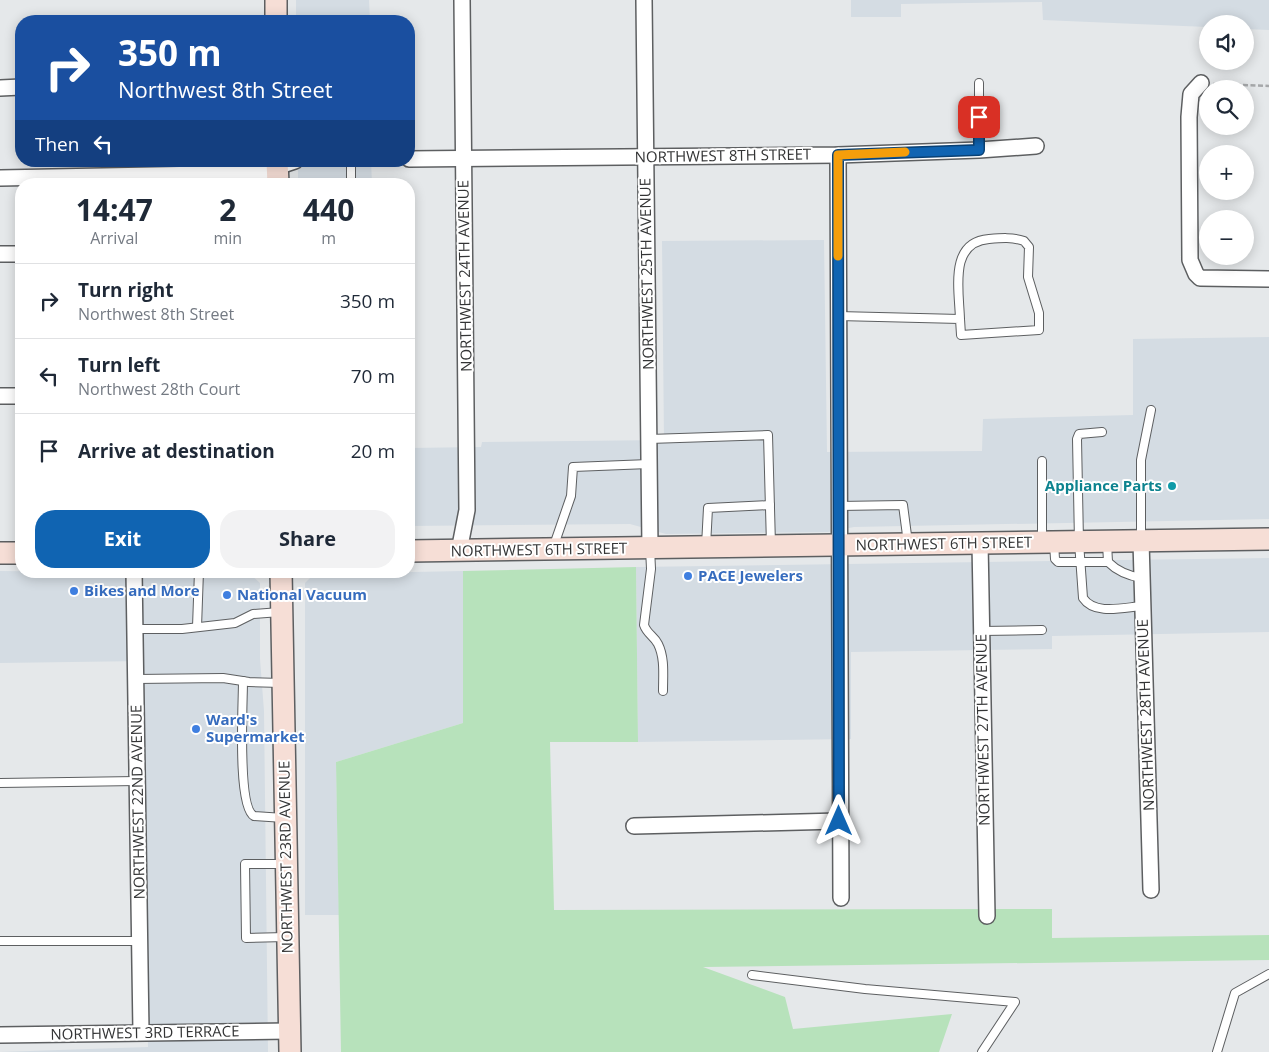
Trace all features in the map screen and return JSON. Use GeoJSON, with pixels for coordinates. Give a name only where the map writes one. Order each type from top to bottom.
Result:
{"type":"FeatureCollection","features":[{"type":"Feature","properties":{"kind":"main road"},"geometry":{"type":"LineString","coordinates":[[276,0],[276,15]]}},
{"type":"Feature","properties":{"kind":"main road","name":"NORTHWEST 6TH STREET"},"geometry":{"type":"LineString","coordinates":[[415,551],[1048,542],[1079,552],[1108,552],[1141,541],[1269,539]]}},
{"type":"Feature","properties":{"kind":"main road"},"geometry":{"type":"LineString","coordinates":[[0,553],[15,553]]}},
{"type":"Feature","properties":{"kind":"main road","name":"NORTHWEST 23RD AVENUE"},"geometry":{"type":"LineString","coordinates":[[282,578],[290,1042]]}},
{"type":"Feature","properties":{"kind":"street","name":"NORTHWEST 24TH AVENUE"},"geometry":{"type":"LineString","coordinates":[[459,551],[467,510],[462,0]]}},
{"type":"Feature","properties":{"kind":"street","name":"NORTHWEST 25TH AVENUE"},"geometry":{"type":"LineString","coordinates":[[644,0],[650,548]]}},
{"type":"Feature","properties":{"kind":"street"},"geometry":{"type":"LineString","coordinates":[[1199,86],[1191,94],[1188,150],[1190,260],[1196,274],[1200,278],[1269,279]]}},
{"type":"Feature","properties":{"kind":"street"},"geometry":{"type":"LineString","coordinates":[[0,88],[15,87]]}},
{"type":"Feature","properties":{"kind":"street","name":"NORTHWEST 8TH STREET"},"geometry":{"type":"LineString","coordinates":[[415,159],[838,155],[1036,146]]}},
{"type":"Feature","properties":{"kind":"street"},"geometry":{"type":"LineString","coordinates":[[838,155],[839,821],[841,898]]}},
{"type":"Feature","properties":{"kind":"street"},"geometry":{"type":"LineString","coordinates":[[202,178],[260,173],[282,168]]}},
{"type":"Feature","properties":{"kind":"street"},"geometry":{"type":"LineString","coordinates":[[0,178],[15,178]]}},
{"type":"Feature","properties":{"kind":"street"},"geometry":{"type":"LineString","coordinates":[[0,254],[15,254]]}},
{"type":"Feature","properties":{"kind":"street"},"geometry":{"type":"LineString","coordinates":[[0,396],[15,396]]}},
{"type":"Feature","properties":{"kind":"street","name":"NORTHWEST 28TH AVENUE"},"geometry":{"type":"LineString","coordinates":[[1141,541],[1151,890]]}},
{"type":"Feature","properties":{"kind":"street","name":"NORTHWEST 27TH AVENUE"},"geometry":{"type":"LineString","coordinates":[[980,544],[987,916]]}},
{"type":"Feature","properties":{"kind":"street","name":"NORTHWEST 22ND AVENUE"},"geometry":{"type":"LineString","coordinates":[[134,578],[141,1032]]}},
{"type":"Feature","properties":{"kind":"street"},"geometry":{"type":"LineString","coordinates":[[634,826],[839,821]]}},
{"type":"Feature","properties":{"kind":"street","name":"NORTHWEST 3RD TERRACE"},"geometry":{"type":"LineString","coordinates":[[0,1035],[141,1032],[290,1042]]}},
{"type":"Feature","properties":{"kind":"lane"},"geometry":{"type":"LineString","coordinates":[[979,83],[979,150]]}},
{"type":"Feature","properties":{"kind":"lane"},"geometry":{"type":"LineString","coordinates":[[1000,238],[1024,241],[1029,247],[1028,277],[1039,313],[1039,330],[961,335],[960,319],[959,274],[962,253],[968,245],[981,240],[1000,238]]}},
{"type":"Feature","properties":{"kind":"lane"},"geometry":{"type":"LineString","coordinates":[[838,316],[960,319]]}},
{"type":"Feature","properties":{"kind":"lane"},"geometry":{"type":"LineString","coordinates":[[1141,541],[1141,460],[1151,410]]}},
{"type":"Feature","properties":{"kind":"lane"},"geometry":{"type":"LineString","coordinates":[[1102,432],[1084,432],[1079,434],[1077,439],[1079,552],[1083,598],[1089,604],[1105,609],[1143,606]]}},
{"type":"Feature","properties":{"kind":"lane"},"geometry":{"type":"LineString","coordinates":[[649,439],[768,435],[771,547]]}},
{"type":"Feature","properties":{"kind":"lane"},"geometry":{"type":"LineString","coordinates":[[1042,461],[1048,542]]}},
{"type":"Feature","properties":{"kind":"lane"},"geometry":{"type":"LineString","coordinates":[[552,550],[571,496],[573,467],[649,464]]}},
{"type":"Feature","properties":{"kind":"lane"},"geometry":{"type":"LineString","coordinates":[[706,548],[708,508],[770,505]]}},
{"type":"Feature","properties":{"kind":"lane"},"geometry":{"type":"LineString","coordinates":[[839,506],[904,506],[909,545]]}},
{"type":"Feature","properties":{"kind":"lane"},"geometry":{"type":"LineString","coordinates":[[650,548],[651,569],[644,625],[646,632],[657,642],[663,667],[663,691]]}},
{"type":"Feature","properties":{"kind":"lane"},"geometry":{"type":"LineString","coordinates":[[1108,552],[1126,574],[1142,578]]}},
{"type":"Feature","properties":{"kind":"lane"},"geometry":{"type":"LineString","coordinates":[[197,627],[199,578]]}},
{"type":"Feature","properties":{"kind":"lane"},"geometry":{"type":"LineString","coordinates":[[135,629],[197,627],[235,623],[253,614],[282,612]]}},
{"type":"Feature","properties":{"kind":"lane"},"geometry":{"type":"LineString","coordinates":[[981,631],[1042,630]]}},
{"type":"Feature","properties":{"kind":"lane"},"geometry":{"type":"LineString","coordinates":[[136,679],[223,678],[283,683]]}},
{"type":"Feature","properties":{"kind":"lane"},"geometry":{"type":"LineString","coordinates":[[243,681],[242,759],[246,806],[254,816],[286,818]]}},
{"type":"Feature","properties":{"kind":"lane"},"geometry":{"type":"LineString","coordinates":[[0,782],[137,781]]}},
{"type":"Feature","properties":{"kind":"lane"},"geometry":{"type":"LineString","coordinates":[[286,864],[245,864],[246,938],[288,937]]}},
{"type":"Feature","properties":{"kind":"lane"},"geometry":{"type":"LineString","coordinates":[[0,940],[140,942]]}},
{"type":"Feature","properties":{"kind":"lane"},"geometry":{"type":"LineString","coordinates":[[1217,1052],[1235,993],[1269,974]]}},
{"type":"Feature","properties":{"kind":"lane"},"geometry":{"type":"LineString","coordinates":[[752,975],[865,989],[1015,1002],[982,1052]]}},
{"type":"Feature","properties":{"kind":"path"},"geometry":{"type":"LineString","coordinates":[[1254,86],[1269,86]]}},
{"type":"Feature","properties":{"kind":"shaded area"},"geometry":{"type":"Polygon","coordinates":[[[296,0],[369,0],[370,15],[296,15],[296,0]]]}},
{"type":"Feature","properties":{"kind":"shaded area"},"geometry":{"type":"Polygon","coordinates":[[[851,0],[1269,0],[1269,30],[1254,29],[1254,15],[1199,15],[1199,27],[1043,20],[1042,2],[901,4],[901,17],[851,17],[851,0]]]}},
{"type":"Feature","properties":{"kind":"shaded area"},"geometry":{"type":"Polygon","coordinates":[[[298,167],[371,167],[372,178],[298,178],[298,167]]]}},
{"type":"Feature","properties":{"kind":"shaded area"},"geometry":{"type":"Polygon","coordinates":[[[824,240],[827,452],[982,451],[983,419],[1133,415],[1133,339],[1269,337],[1269,519],[854,527],[828,532],[666,534],[630,524],[415,526],[415,448],[481,447],[482,442],[664,440],[662,241],[824,240]]]}},
{"type":"Feature","properties":{"kind":"shaded area"},"geometry":{"type":"Polygon","coordinates":[[[1269,558],[1269,632],[1052,636],[1052,649],[851,652],[851,739],[638,742],[636,567],[1269,558]]]}},
{"type":"Feature","properties":{"kind":"shaded area"},"geometry":{"type":"Polygon","coordinates":[[[0,571],[15,571],[15,578],[254,578],[260,583],[260,659],[264,711],[268,1052],[0,1052],[148,1047],[144,661],[0,663],[0,571]]]}},
{"type":"Feature","properties":{"kind":"shaded area"},"geometry":{"type":"Polygon","coordinates":[[[463,571],[463,723],[336,762],[339,915],[305,915],[305,583],[310,578],[415,578],[415,572],[463,571]]]}},
{"type":"Feature","properties":{"kind":"green space"},"geometry":{"type":"Polygon","coordinates":[[[636,567],[638,742],[550,742],[554,910],[1052,909],[1052,938],[1269,935],[1269,960],[703,967],[785,997],[793,1029],[952,1014],[939,1052],[341,1052],[336,762],[463,723],[463,571],[636,567]]]}},
{"type":"Feature","properties":{"kind":"slow traffic"},"geometry":{"type":"LineString","coordinates":[[838,256],[838,155],[905,152]]}},
{"type":"Feature","properties":{"kind":"place","name":"Appliance Parts"},"geometry":{"type":"Point","coordinates":[1172,486]}},
{"type":"Feature","properties":{"kind":"place","name":"PACE Jewelers"},"geometry":{"type":"Point","coordinates":[688,576]}},
{"type":"Feature","properties":{"kind":"place","name":"Bikes and More"},"geometry":{"type":"Point","coordinates":[74,591]}},
{"type":"Feature","properties":{"kind":"place","name":"National Vacuum"},"geometry":{"type":"Point","coordinates":[227,595]}},
{"type":"Feature","properties":{"kind":"place","name":"Ward's Supermarket"},"geometry":{"type":"Point","coordinates":[196,729]}},
{"type":"Feature","properties":{"kind":"route"},"geometry":{"type":"LineString","coordinates":[[839,821],[838,155],[979,150],[979,117]]}}]}
